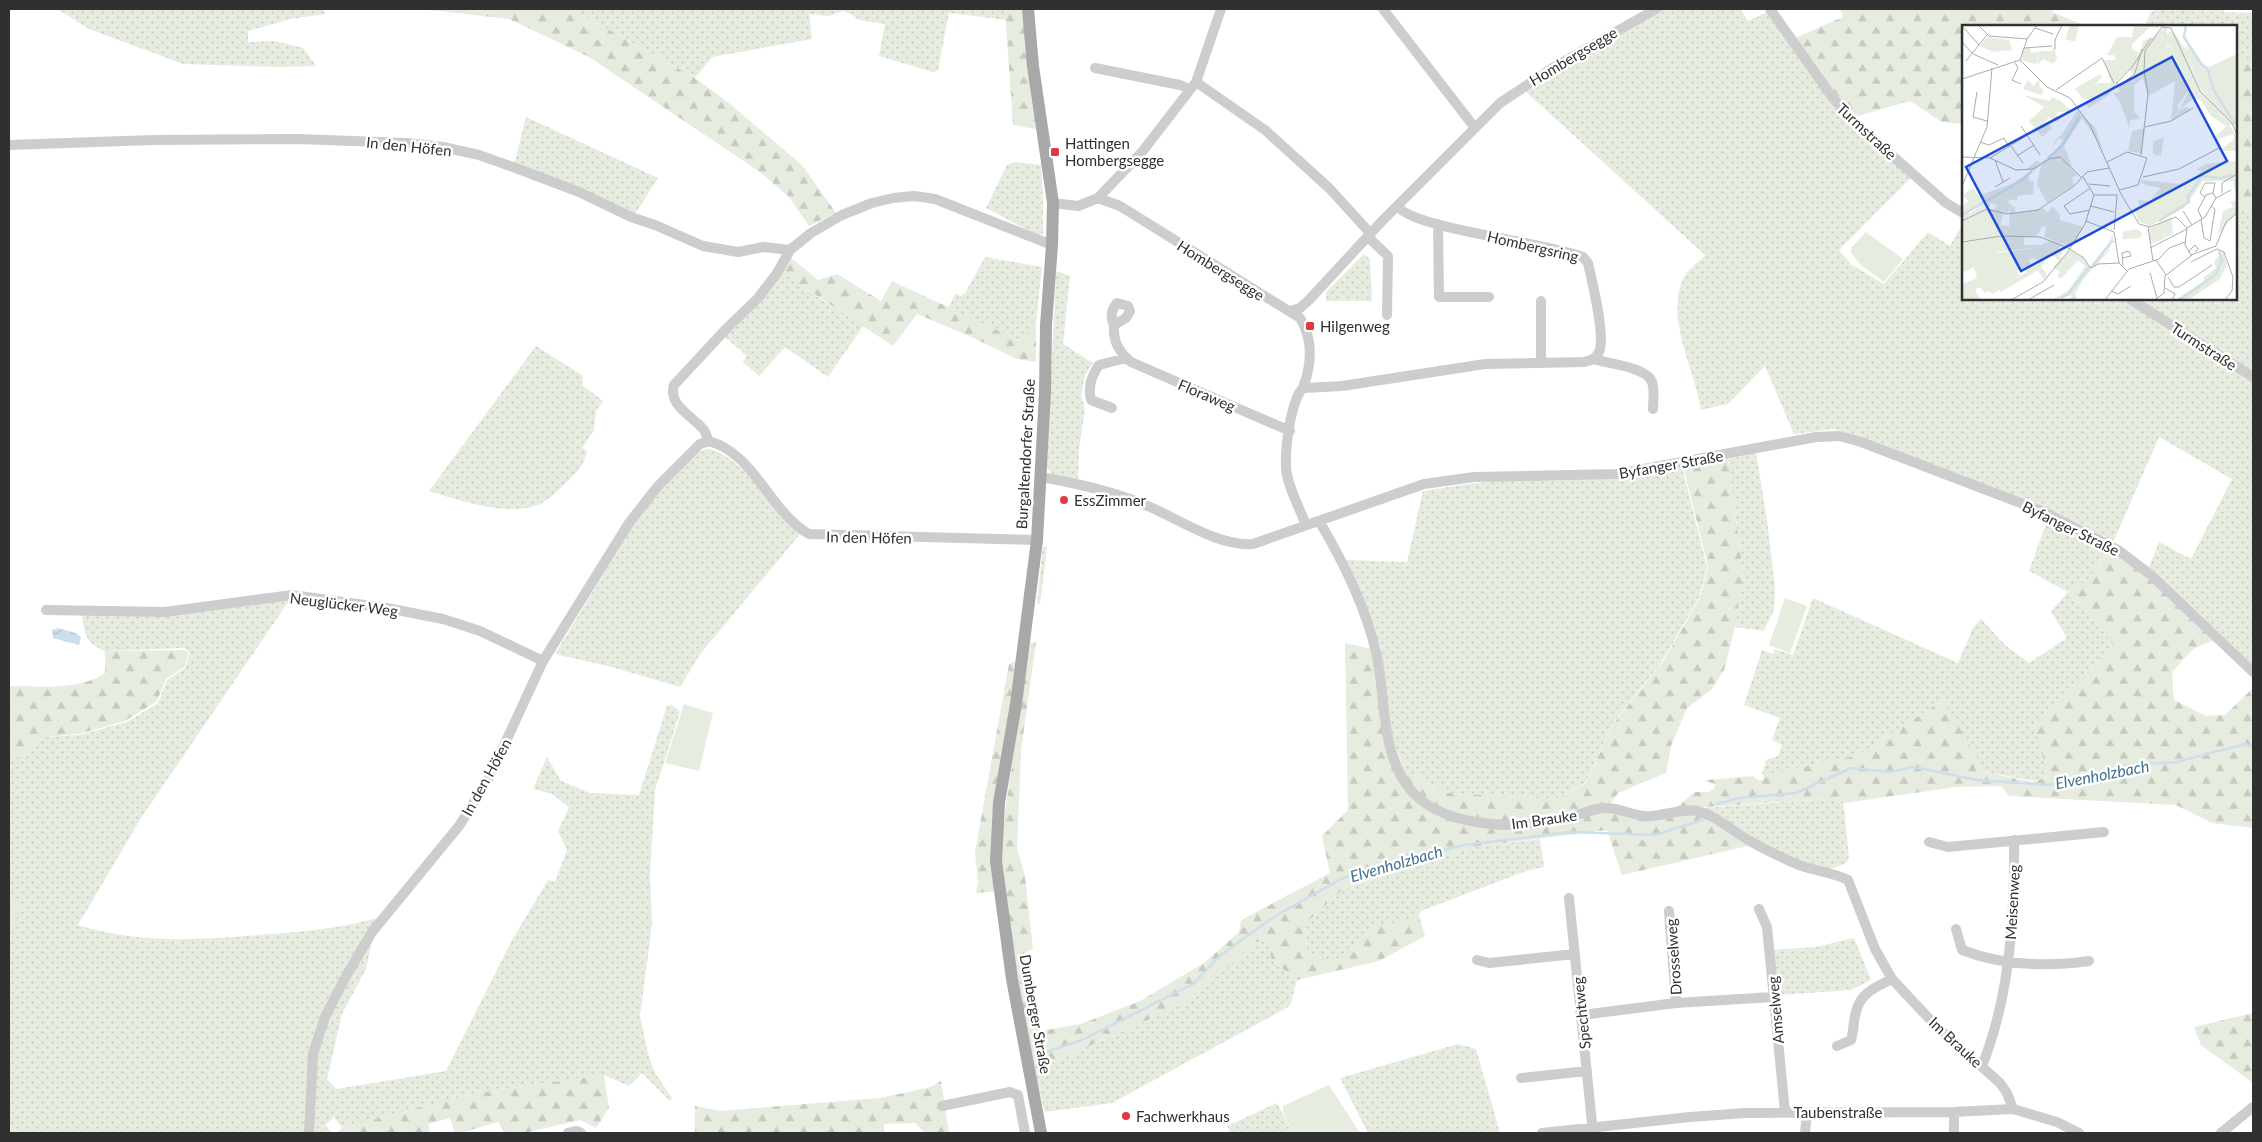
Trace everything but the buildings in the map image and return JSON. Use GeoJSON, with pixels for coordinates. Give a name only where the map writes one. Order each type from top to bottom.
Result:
{"type":"FeatureCollection","features":[{"type":"Feature","properties":{"kind":"main road","name":"Burgaltendorfer Straße"},"geometry":{"type":"LineString","coordinates":[[1002,899],[996,861],[999,803],[1016,704],[1037,540],[1046,325],[1052,245],[1053,203],[1033,66],[1028,9]]}},
{"type":"Feature","properties":{"kind":"main road","name":"Dumberger Straße"},"geometry":{"type":"LineString","coordinates":[[1002,899],[1017,1007],[1041,1133]]}},
{"type":"Feature","properties":{"kind":"street"},"geometry":{"type":"LineString","coordinates":[[1053,203],[1078,206],[1098,198],[1154,138],[1192,85],[1221,9]]}},
{"type":"Feature","properties":{"kind":"street"},"geometry":{"type":"LineString","coordinates":[[1383,9],[1474,128]]}},
{"type":"Feature","properties":{"kind":"street","name":"Hombergsegge"},"geometry":{"type":"LineString","coordinates":[[1098,198],[1120,206],[1264,297],[1290,311],[1300,308],[1369,235],[1500,103],[1527,84],[1656,9]]}},
{"type":"Feature","properties":{"kind":"street","name":"Turmstraße"},"geometry":{"type":"LineString","coordinates":[[1770,9],[1812,72],[1853,121],[1892,153],[1946,203],[1962,211]]}},
{"type":"Feature","properties":{"kind":"street"},"geometry":{"type":"LineString","coordinates":[[1095,68],[1180,85],[1192,85],[1265,130],[1329,188],[1388,256],[1387,315]]}},
{"type":"Feature","properties":{"kind":"street","name":"In den Höfen"},"geometry":{"type":"LineString","coordinates":[[9,145],[153,140],[298,139],[408,143],[443,147],[513,166],[579,192],[631,217],[703,246],[738,252],[764,247],[790,250]]}},
{"type":"Feature","properties":{"kind":"street","name":"In den Höfen"},"geometry":{"type":"LineString","coordinates":[[1037,540],[809,534],[792,521],[744,464],[726,448],[709,441],[703,430],[673,398],[672,391],[674,385],[758,298],[777,273],[790,250],[810,233],[842,214],[879,201],[914,196],[935,199],[1052,245]]}},
{"type":"Feature","properties":{"kind":"street","name":"Hombergsring"},"geometry":{"type":"LineString","coordinates":[[1398,206],[1406,214],[1438,224],[1577,254],[1586,259],[1590,269],[1600,336],[1599,351],[1594,359]]}},
{"type":"Feature","properties":{"kind":"street"},"geometry":{"type":"LineString","coordinates":[[1438,224],[1439,297],[1489,296]]}},
{"type":"Feature","properties":{"kind":"street"},"geometry":{"type":"LineString","coordinates":[[1541,300],[1541,362]]}},
{"type":"Feature","properties":{"kind":"street","name":"Turmstraße"},"geometry":{"type":"LineString","coordinates":[[2132,300],[2253,377]]}},
{"type":"Feature","properties":{"kind":"street"},"geometry":{"type":"LineString","coordinates":[[1290,311],[1300,318],[1310,338],[1311,346],[1304,388],[1298,395],[1290,431],[1286,470],[1306,525]]}},
{"type":"Feature","properties":{"kind":"street"},"geometry":{"type":"LineString","coordinates":[[1114,325],[1114,337],[1120,353],[1126,358]]}},
{"type":"Feature","properties":{"kind":"street"},"geometry":{"type":"LineString","coordinates":[[1112,408],[1090,400],[1091,377],[1099,365],[1126,358]]}},
{"type":"Feature","properties":{"kind":"street","name":"Floraweg"},"geometry":{"type":"LineString","coordinates":[[1126,358],[1131,362],[1290,431]]}},
{"type":"Feature","properties":{"kind":"street"},"geometry":{"type":"LineString","coordinates":[[1304,388],[1342,386],[1485,364],[1584,362],[1594,359],[1636,370],[1648,377],[1652,383],[1653,409]]}},
{"type":"Feature","properties":{"kind":"street","name":"Byfanger Straße"},"geometry":{"type":"LineString","coordinates":[[1041,477],[1104,490],[1163,511],[1225,541],[1241,545],[1253,544],[1424,484],[1474,477],[1617,474],[1816,437],[1839,436],[1861,442],[2044,512],[2118,550],[2151,575],[2253,672]]}},
{"type":"Feature","properties":{"kind":"street","name":"In den Höfen"},"geometry":{"type":"LineString","coordinates":[[309,1133],[313,1054],[325,1017],[372,932],[459,826],[489,778],[543,661],[642,504],[700,444],[709,441]]}},
{"type":"Feature","properties":{"kind":"street","name":"Im Brauke"},"geometry":{"type":"LineString","coordinates":[[1319,521],[1343,563],[1368,624],[1377,654],[1384,714],[1393,756],[1398,770],[1415,795],[1440,810],[1478,823],[1488,824],[1515,825],[1563,819],[1605,808],[1616,808],[1645,816],[1687,810],[1708,814],[1751,842],[1794,863],[1817,872],[1837,874],[1848,880],[1875,949],[1892,978],[1936,1026],[1982,1066],[2007,1093],[2013,1110]]}},
{"type":"Feature","properties":{"kind":"street","name":"Neuglücker Weg"},"geometry":{"type":"LineString","coordinates":[[46,610],[165,612],[292,596],[387,608],[444,619],[480,631],[543,661]]}},
{"type":"Feature","properties":{"kind":"street"},"geometry":{"type":"LineString","coordinates":[[1929,842],[1948,847],[2104,832]]}},
{"type":"Feature","properties":{"kind":"street","name":"Meisenweg"},"geometry":{"type":"LineString","coordinates":[[1982,1066],[1994,1034],[2008,963],[2013,904],[2014,840]]}},
{"type":"Feature","properties":{"kind":"street","name":"Spechtweg"},"geometry":{"type":"LineString","coordinates":[[1570,898],[1592,1131]]}},
{"type":"Feature","properties":{"kind":"street","name":"Amselweg"},"geometry":{"type":"LineString","coordinates":[[1759,909],[1767,927],[1785,1112]]}},
{"type":"Feature","properties":{"kind":"street","name":"Drosselweg"},"geometry":{"type":"LineString","coordinates":[[1669,911],[1676,1003]]}},
{"type":"Feature","properties":{"kind":"street","name":"Meisenweg"},"geometry":{"type":"LineString","coordinates":[[1956,929],[1962,950],[1980,957],[2008,963],[2048,965],[2089,961]]}},
{"type":"Feature","properties":{"kind":"street","name":"Spechtweg"},"geometry":{"type":"LineString","coordinates":[[1477,960],[1489,963],[1575,954]]}},
{"type":"Feature","properties":{"kind":"street"},"geometry":{"type":"LineString","coordinates":[[1838,1046],[1851,1040],[1855,1028],[1855,1013],[1866,993],[1892,978]]}},
{"type":"Feature","properties":{"kind":"street","name":"Drosselweg"},"geometry":{"type":"LineString","coordinates":[[1582,1015],[1676,1003],[1773,997]]}},
{"type":"Feature","properties":{"kind":"street","name":"Spechtweg"},"geometry":{"type":"LineString","coordinates":[[1521,1078],[1587,1071]]}},
{"type":"Feature","properties":{"kind":"street"},"geometry":{"type":"LineString","coordinates":[[942,1106],[1010,1092],[1018,1095],[1025,1133]]}},
{"type":"Feature","properties":{"kind":"street"},"geometry":{"type":"LineString","coordinates":[[2221,1133],[2253,1107]]}},
{"type":"Feature","properties":{"kind":"street","name":"Taubenstraße"},"geometry":{"type":"LineString","coordinates":[[1542,1133],[1592,1131],[1690,1117],[1785,1112],[2013,1110],[2057,1122],[2079,1133]]}},
{"type":"Feature","properties":{"kind":"street"},"geometry":{"type":"LineString","coordinates":[[1954,1112],[1954,1133]]}},
{"type":"Feature","properties":{"kind":"street"},"geometry":{"type":"LineString","coordinates":[[1805,1133],[1806,1113]]}},
{"type":"Feature","properties":{"kind":"street"},"geometry":{"type":"LineString","coordinates":[[568,1133],[578,1131],[581,1133]]}},
{"type":"Feature","properties":{"kind":"green space"},"geometry":{"type":"Polygon","coordinates":[[[57,9],[323,9],[325,14],[291,19],[248,31],[248,42],[275,41],[303,48],[316,66],[279,67],[183,64],[89,29],[57,9]]]}},
{"type":"Feature","properties":{"kind":"green space"},"geometry":{"type":"Polygon","coordinates":[[[422,9],[572,9],[695,78],[729,103],[802,165],[836,213],[809,226],[788,196],[760,172],[589,57],[509,19],[422,9]]]}},
{"type":"Feature","properties":{"kind":"green space"},"geometry":{"type":"Polygon","coordinates":[[[572,9],[1005,9],[1007,20],[949,13],[938,70],[933,72],[879,56],[885,24],[859,20],[843,11],[829,16],[809,14],[812,39],[712,57],[695,78],[572,9]]]}},
{"type":"Feature","properties":{"kind":"green space"},"geometry":{"type":"Polygon","coordinates":[[[1005,9],[1025,9],[1036,129],[1013,125],[1005,9]]]}},
{"type":"Feature","properties":{"kind":"green space"},"geometry":{"type":"Polygon","coordinates":[[[1662,9],[1740,9],[1748,21],[1767,12],[1811,73],[1911,178],[1839,250],[1852,265],[1884,284],[1928,232],[1950,246],[1962,225],[1962,300],[2125,300],[2253,379],[2253,668],[2149,567],[2159,542],[2191,559],[2232,479],[2159,437],[2113,543],[1912,458],[1835,429],[1794,434],[1765,366],[1728,404],[1701,410],[1683,343],[1677,310],[1679,293],[1684,277],[1705,255],[1524,90],[1662,9]]]}},
{"type":"Feature","properties":{"kind":"green space"},"geometry":{"type":"Polygon","coordinates":[[[1840,9],[2054,9],[2052,12],[2081,24],[1962,25],[1962,124],[1942,122],[1910,101],[1854,117],[1793,39],[1843,17],[1840,9]]]}},
{"type":"Feature","properties":{"kind":"green space"},"geometry":{"type":"Polygon","coordinates":[[[2224,9],[2224,12],[2154,10],[2224,9]]]}},
{"type":"Feature","properties":{"kind":"green space"},"geometry":{"type":"Polygon","coordinates":[[[2155,10],[2253,13],[2253,59],[2237,59],[2237,25],[2145,25],[2150,13],[2155,10]]]}},
{"type":"Feature","properties":{"kind":"green space"},"geometry":{"type":"Polygon","coordinates":[[[2237,59],[2253,59],[2253,149],[2251,150],[2253,151],[2253,212],[2237,205],[2237,59]]]}},
{"type":"Feature","properties":{"kind":"green space"},"geometry":{"type":"Polygon","coordinates":[[[526,117],[658,178],[635,214],[514,165],[526,117]]]}},
{"type":"Feature","properties":{"kind":"green space"},"geometry":{"type":"Polygon","coordinates":[[[1015,162],[1041,165],[1043,234],[1037,235],[986,208],[1007,165],[1015,162]]]}},
{"type":"Feature","properties":{"kind":"green space"},"geometry":{"type":"Polygon","coordinates":[[[2237,205],[2253,212],[2253,374],[2137,300],[2237,300],[2237,205]]]}},
{"type":"Feature","properties":{"kind":"green space"},"geometry":{"type":"Polygon","coordinates":[[[1866,232],[1903,259],[1884,282],[1861,265],[1851,253],[1851,248],[1866,232]]]}},
{"type":"Feature","properties":{"kind":"green space"},"geometry":{"type":"Polygon","coordinates":[[[1364,254],[1370,259],[1372,301],[1326,301],[1326,292],[1364,254]]]}},
{"type":"Feature","properties":{"kind":"green space"},"geometry":{"type":"Polygon","coordinates":[[[790,257],[818,280],[837,274],[881,301],[892,281],[1023,342],[1033,322],[1036,322],[1036,362],[1017,359],[917,314],[893,346],[781,272],[790,257]]]}},
{"type":"Feature","properties":{"kind":"green space"},"geometry":{"type":"Polygon","coordinates":[[[985,257],[1042,267],[1036,322],[1033,323],[1023,342],[948,308],[956,293],[960,296],[965,293],[985,257]]]}},
{"type":"Feature","properties":{"kind":"green space"},"geometry":{"type":"Polygon","coordinates":[[[1056,271],[1070,276],[1063,344],[1093,363],[1085,375],[1081,395],[1085,409],[1079,449],[1078,479],[1054,476],[1047,467],[1056,271]]]}},
{"type":"Feature","properties":{"kind":"green space"},"geometry":{"type":"Polygon","coordinates":[[[782,272],[825,302],[864,325],[828,377],[785,347],[759,376],[743,362],[747,356],[724,336],[782,272]]]}},
{"type":"Feature","properties":{"kind":"green space"},"geometry":{"type":"Polygon","coordinates":[[[536,346],[583,376],[582,385],[603,401],[596,411],[594,430],[582,448],[587,451],[578,470],[549,498],[540,504],[528,508],[514,509],[484,506],[429,491],[536,346]]]}},
{"type":"Feature","properties":{"kind":"green space"},"geometry":{"type":"Polygon","coordinates":[[[707,449],[719,452],[744,471],[800,534],[701,653],[680,687],[612,667],[555,654],[645,506],[696,453],[707,449]]]}},
{"type":"Feature","properties":{"kind":"green space"},"geometry":{"type":"Polygon","coordinates":[[[1756,453],[1767,520],[1775,588],[1774,610],[1764,631],[1735,627],[1743,572],[1728,459],[1756,453]]]}},
{"type":"Feature","properties":{"kind":"green space"},"geometry":{"type":"Polygon","coordinates":[[[1728,458],[1743,573],[1735,627],[1724,670],[1711,690],[1687,708],[1671,746],[1666,773],[1618,793],[1610,805],[1533,821],[1495,822],[1476,819],[1441,809],[1418,795],[1404,776],[1389,738],[1409,773],[1448,793],[1556,799],[1586,783],[1613,724],[1662,663],[1701,596],[1708,566],[1683,466],[1728,458]]]}},
{"type":"Feature","properties":{"kind":"green space"},"geometry":{"type":"Polygon","coordinates":[[[1682,467],[1707,567],[1700,596],[1661,663],[1613,723],[1586,782],[1556,799],[1448,793],[1409,773],[1389,737],[1381,648],[1345,560],[1407,562],[1423,491],[1476,483],[1682,467]]]}},
{"type":"Feature","properties":{"kind":"green space"},"geometry":{"type":"Polygon","coordinates":[[[2048,518],[2111,549],[2088,580],[2068,592],[2029,571],[2048,518]]]}},
{"type":"Feature","properties":{"kind":"green space"},"geometry":{"type":"Polygon","coordinates":[[[1043,546],[1047,547],[1040,604],[1037,603],[1043,546]]]}},
{"type":"Feature","properties":{"kind":"green space"},"geometry":{"type":"Polygon","coordinates":[[[2111,549],[2139,568],[2214,640],[2193,649],[2172,672],[2174,700],[2206,716],[2225,715],[2253,688],[2253,828],[2212,823],[2176,805],[2009,796],[2001,785],[1956,787],[1844,803],[1843,798],[1674,809],[1695,792],[1709,792],[1714,789],[1715,784],[1705,780],[1754,776],[1757,780],[1763,780],[1764,775],[1859,755],[1943,700],[1980,762],[1979,771],[2033,782],[2048,776],[2034,723],[2114,644],[2068,592],[2088,580],[2111,549]]]}},
{"type":"Feature","properties":{"kind":"green space"},"geometry":{"type":"Polygon","coordinates":[[[2068,592],[2114,644],[2034,723],[2049,775],[2035,781],[1979,771],[1943,700],[1859,755],[1762,774],[1766,760],[1778,756],[1782,745],[1772,740],[1780,718],[1744,705],[1762,650],[1773,654],[1775,649],[1793,655],[1813,598],[1958,663],[1973,628],[1981,619],[2005,645],[2029,663],[2067,638],[2051,611],[2068,592]]]}},
{"type":"Feature","properties":{"kind":"green space"},"geometry":{"type":"Polygon","coordinates":[[[291,598],[141,818],[78,925],[101,931],[146,938],[191,939],[304,931],[348,925],[377,918],[366,969],[342,1014],[327,1079],[337,1089],[446,1071],[512,940],[548,880],[555,882],[567,850],[558,831],[569,807],[552,794],[533,789],[547,757],[561,781],[590,793],[639,795],[667,706],[672,705],[680,712],[655,790],[650,874],[652,924],[640,1016],[654,1071],[672,1098],[670,1101],[642,1073],[629,1086],[604,1075],[476,1093],[342,1128],[334,1117],[325,1125],[332,1133],[9,1133],[9,941],[20,908],[9,897],[9,763],[46,737],[79,735],[127,722],[158,703],[167,680],[185,668],[190,653],[185,648],[104,651],[89,640],[82,613],[291,598]]]}},
{"type":"Feature","properties":{"kind":"green space"},"geometry":{"type":"Polygon","coordinates":[[[1785,598],[1807,606],[1790,653],[1769,645],[1785,598]]]}},
{"type":"Feature","properties":{"kind":"green space"},"geometry":{"type":"Polygon","coordinates":[[[1036,642],[1021,751],[1017,849],[1025,876],[1033,949],[1024,953],[1040,1031],[1081,1024],[1140,1001],[1204,963],[1239,932],[1241,920],[1330,873],[1322,836],[1348,810],[1345,643],[1372,649],[1386,741],[1415,798],[1479,825],[1596,812],[1688,813],[1706,817],[1752,845],[1622,875],[1607,830],[1473,847],[1343,889],[1306,923],[1307,952],[1334,962],[1374,928],[1419,916],[1425,936],[1379,961],[1297,980],[1271,959],[1271,942],[1256,942],[1188,1002],[1053,1062],[1033,1068],[998,860],[1030,643],[1036,642]]]}},
{"type":"Feature","properties":{"kind":"green space"},"geometry":{"type":"Polygon","coordinates":[[[184,650],[189,653],[184,667],[166,679],[157,701],[125,721],[79,734],[46,737],[9,763],[9,686],[59,686],[83,683],[95,679],[105,673],[105,651],[184,650]]]}},
{"type":"Feature","properties":{"kind":"green space"},"geometry":{"type":"Polygon","coordinates":[[[1021,659],[998,803],[1000,891],[976,893],[978,882],[975,852],[1009,664],[1021,659]]]}},
{"type":"Feature","properties":{"kind":"green space"},"geometry":{"type":"Polygon","coordinates":[[[684,704],[713,713],[699,771],[665,763],[684,704]]]}},
{"type":"Feature","properties":{"kind":"green space"},"geometry":{"type":"Polygon","coordinates":[[[1843,798],[1849,858],[1845,864],[1830,869],[1795,862],[1702,808],[1843,798]]]}},
{"type":"Feature","properties":{"kind":"green space"},"geometry":{"type":"Polygon","coordinates":[[[1540,839],[1544,867],[1526,871],[1421,911],[1418,917],[1374,928],[1334,962],[1307,952],[1306,923],[1343,889],[1473,847],[1540,839]]]}},
{"type":"Feature","properties":{"kind":"green space"},"geometry":{"type":"Polygon","coordinates":[[[9,897],[21,908],[9,941],[9,897]]]}},
{"type":"Feature","properties":{"kind":"green space"},"geometry":{"type":"Polygon","coordinates":[[[1854,938],[1871,980],[1851,990],[1779,995],[1772,950],[1816,947],[1854,938]]]}},
{"type":"Feature","properties":{"kind":"green space"},"geometry":{"type":"Polygon","coordinates":[[[1256,942],[1272,942],[1271,959],[1297,980],[1290,1006],[1112,1103],[1045,1112],[1033,1068],[1053,1062],[1188,1002],[1256,942]]]}},
{"type":"Feature","properties":{"kind":"green space"},"geometry":{"type":"Polygon","coordinates":[[[2253,1013],[2253,1083],[2201,1045],[2194,1027],[2253,1013]]]}},
{"type":"Feature","properties":{"kind":"green space"},"geometry":{"type":"Polygon","coordinates":[[[1458,1044],[1476,1049],[1500,1133],[1368,1133],[1340,1078],[1458,1044]]]}},
{"type":"Feature","properties":{"kind":"green space"},"geometry":{"type":"Polygon","coordinates":[[[604,1075],[609,1108],[596,1128],[580,1120],[525,1133],[505,1133],[498,1122],[455,1133],[450,1118],[428,1124],[430,1133],[338,1133],[341,1128],[476,1093],[604,1075]]]}},
{"type":"Feature","properties":{"kind":"green space"},"geometry":{"type":"Polygon","coordinates":[[[941,1081],[949,1133],[924,1133],[916,1123],[884,1124],[884,1133],[695,1133],[695,1106],[720,1111],[880,1098],[931,1087],[941,1081]]]}},
{"type":"Feature","properties":{"kind":"green space"},"geometry":{"type":"Polygon","coordinates":[[[1329,1085],[1360,1133],[1293,1133],[1283,1112],[1283,1106],[1329,1085]]]}},
{"type":"Feature","properties":{"kind":"green space"},"geometry":{"type":"Polygon","coordinates":[[[1277,1103],[1293,1133],[1231,1133],[1227,1126],[1277,1103]]]}},
{"type":"Feature","properties":{"kind":"water"},"geometry":{"type":"Polygon","coordinates":[[[58,628],[75,633],[81,637],[79,645],[53,638],[52,630],[58,628]]]}},
{"type":"Feature","properties":{"kind":"waterway","name":"Elvenholzbach"},"geometry":{"type":"LineString","coordinates":[[1717,804],[1739,798],[1796,793],[1851,768],[1890,772],[1914,767],[1977,780],[2048,785],[2090,777],[2130,765],[2177,762],[2245,744],[2253,747]]}},
{"type":"Feature","properties":{"kind":"waterway","name":"Elvenholzbach"},"geometry":{"type":"LineString","coordinates":[[1046,1052],[1082,1040],[1193,984],[1221,955],[1272,918],[1341,879],[1383,864],[1464,845],[1571,832],[1655,835],[1702,820]]}},
{"type":"Feature","properties":{"kind":"place","name":"Hattingen Hombergsegge"},"geometry":{"type":"Point","coordinates":[1055,152]}},
{"type":"Feature","properties":{"kind":"place","name":"Hilgenweg"},"geometry":{"type":"Point","coordinates":[1310,326]}},
{"type":"Feature","properties":{"kind":"place","name":"EssZimmer"},"geometry":{"type":"Point","coordinates":[1064,500]}},
{"type":"Feature","properties":{"kind":"place","name":"Fachwerkhaus"},"geometry":{"type":"Point","coordinates":[1126,1116]}}]}
